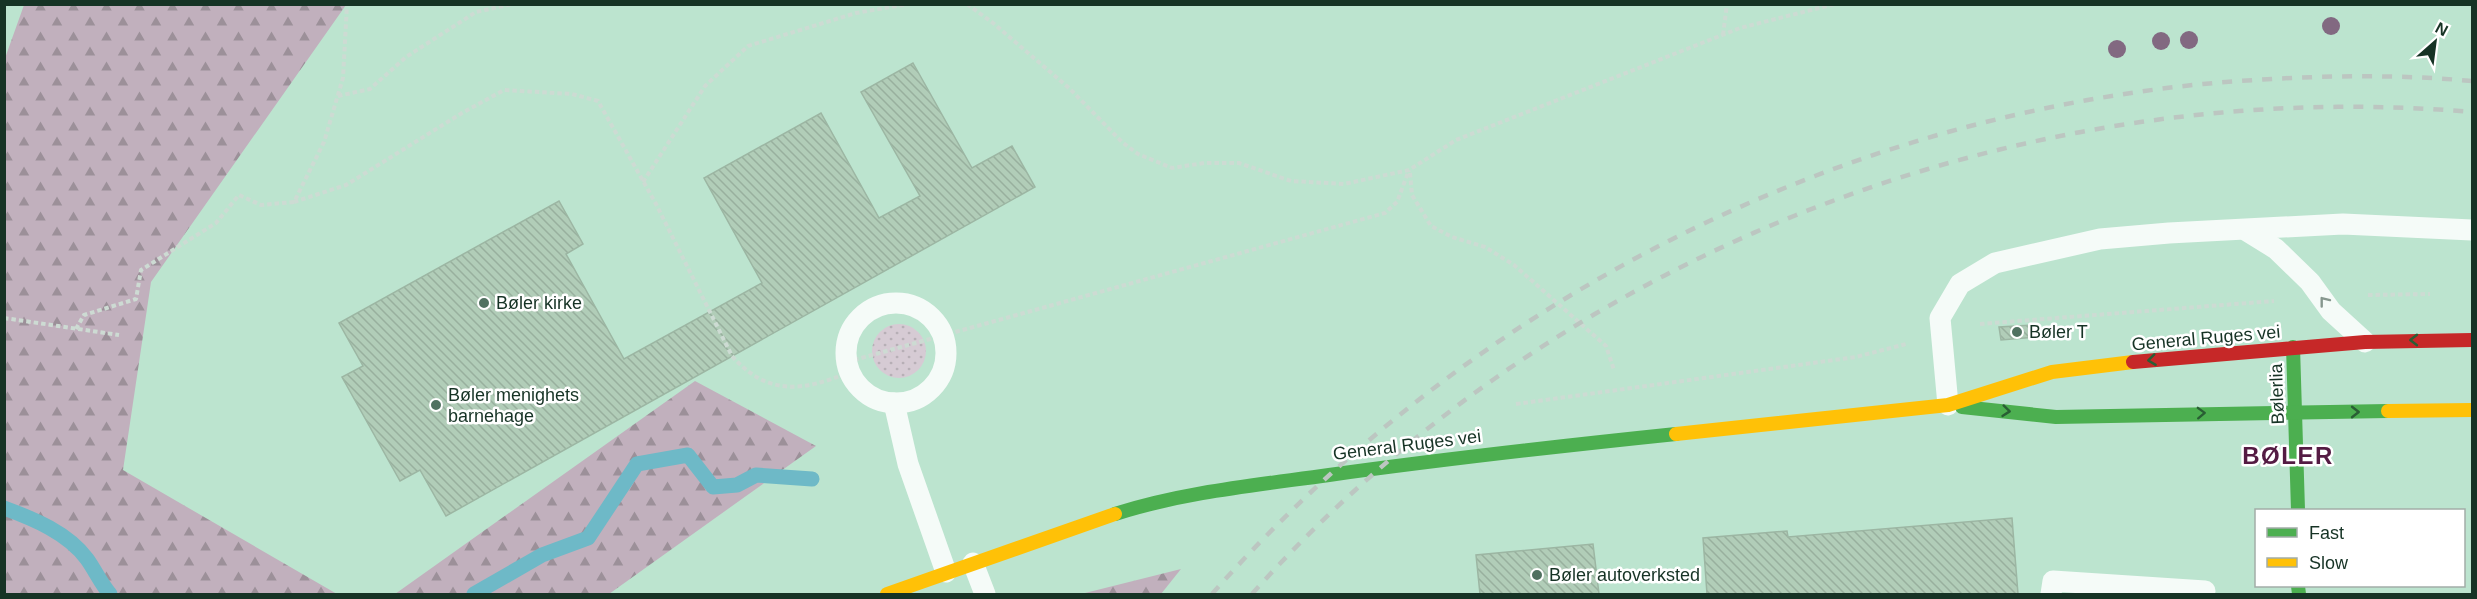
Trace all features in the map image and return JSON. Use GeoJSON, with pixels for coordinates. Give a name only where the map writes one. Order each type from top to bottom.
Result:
{"type":"FeatureCollection","features":[{"type":"Feature","properties":{"kind":"main road","name":"General Ruges vei"},"geometry":{"type":"LineString","coordinates":[[887,594],[1140,506],[1234,488],[1491,453],[1948,405],[2052,372],[2207,354],[2294,347],[2365,342],[2472,340]]}},
{"type":"Feature","properties":{"kind":"main road","name":"Bølerlia"},"geometry":{"type":"LineString","coordinates":[[2294,347],[2298,509]]}},
{"type":"Feature","properties":{"kind":"main road","name":"General Ruges vei"},"geometry":{"type":"LineString","coordinates":[[1948,405],[2056,417],[2296,411],[2472,410]]}},
{"type":"Feature","properties":{"kind":"lane"},"geometry":{"type":"LineString","coordinates":[[1948,405],[1940,318],[1960,284],[1995,262],[2100,239],[2169,233],[2247,231],[2343,224],[2472,230]]}},
{"type":"Feature","properties":{"kind":"lane"},"geometry":{"type":"LineString","coordinates":[[2247,231],[2276,249],[2365,342]]}},
{"type":"Feature","properties":{"kind":"lane"},"geometry":{"type":"LineString","coordinates":[[898,303],[917,307],[935,321],[942,336],[945,357],[937,381],[919,397],[894,403],[870,396],[861,388],[848,367],[847,341],[852,329],[863,315],[880,305],[898,303]]}},
{"type":"Feature","properties":{"kind":"lane"},"geometry":{"type":"LineString","coordinates":[[894,403],[908,464],[946,572]]}},
{"type":"Feature","properties":{"kind":"lane"},"geometry":{"type":"LineString","coordinates":[[973,563],[986,594]]}},
{"type":"Feature","properties":{"kind":"lane"},"geometry":{"type":"LineString","coordinates":[[2050,594],[2053,581],[2205,591]]}},
{"type":"Feature","properties":{"kind":"path"},"geometry":{"type":"LineString","coordinates":[[294,202],[324,142],[343,78],[346,4]]}},
{"type":"Feature","properties":{"kind":"path"},"geometry":{"type":"LineString","coordinates":[[338,96],[370,89],[406,57],[476,12],[512,4]]}},
{"type":"Feature","properties":{"kind":"path"},"geometry":{"type":"LineString","coordinates":[[643,182],[705,86],[748,46],[856,13],[909,4]]}},
{"type":"Feature","properties":{"kind":"path"},"geometry":{"type":"LineString","coordinates":[[967,4],[993,23],[1069,88],[1122,142],[1138,154],[1172,168],[1204,163],[1239,164],[1291,181],[1344,184],[1409,170],[1456,140],[1723,34],[1835,4]]}},
{"type":"Feature","properties":{"kind":"path"},"geometry":{"type":"LineString","coordinates":[[1723,34],[1727,4]]}},
{"type":"Feature","properties":{"kind":"path"},"geometry":{"type":"LineString","coordinates":[[76,328],[84,315],[136,299],[141,270],[216,223],[238,195],[261,205],[294,202],[346,185],[504,90],[572,93],[598,100],[643,182],[732,356],[746,373],[790,387],[817,386],[848,367],[942,336],[1385,213],[1397,202],[1409,170]]}},
{"type":"Feature","properties":{"kind":"path"},"geometry":{"type":"LineString","coordinates":[[1409,170],[1412,195],[1431,225],[1452,237],[1485,247],[1514,265],[1606,346],[1614,370]]}},
{"type":"Feature","properties":{"kind":"path"},"geometry":{"type":"LineString","coordinates":[[1515,404],[1856,357],[1982,324],[2398,293],[2440,295]]}},
{"type":"Feature","properties":{"kind":"path"},"geometry":{"type":"LineString","coordinates":[[4,318],[119,336]]}},
{"type":"Feature","properties":{"kind":"shaded area"},"geometry":{"type":"Polygon","coordinates":[[[894,324],[904,324],[914,328],[922,336],[926,351],[922,366],[914,374],[904,378],[894,378],[884,374],[876,366],[872,356],[872,346],[876,336],[884,328],[894,324]]]}},
{"type":"Feature","properties":{"kind":"green space"},"geometry":{"type":"Polygon","coordinates":[[[24,5],[346,5],[151,282],[123,470],[337,594],[5,594],[4,61],[24,5]]]}},
{"type":"Feature","properties":{"kind":"green space"},"geometry":{"type":"Polygon","coordinates":[[[695,381],[816,446],[609,594],[395,594],[695,381]]]}},
{"type":"Feature","properties":{"kind":"green space"},"geometry":{"type":"Polygon","coordinates":[[[1181,569],[1161,594],[1081,594],[1181,569]]]}},
{"type":"Feature","properties":{"kind":"building","name":"Bøler kirke"},"geometry":{"type":"Polygon","coordinates":[[[913,63],[972,168],[1012,146],[1035,187],[446,516],[420,470],[400,481],[342,377],[363,366],[339,323],[559,201],[583,244],[566,254],[624,359],[762,283],[704,178],[821,113],[879,218],[920,196],[861,92],[913,63]]]}},
{"type":"Feature","properties":{"kind":"building","name":"Bøler T"},"geometry":{"type":"Polygon","coordinates":[[[2033,325],[2036,337],[2001,340],[1999,327],[2033,325]]]}},
{"type":"Feature","properties":{"kind":"building"},"geometry":{"type":"Polygon","coordinates":[[[2012,518],[2018,594],[1707,594],[1703,538],[1787,531],[1788,537],[2012,518]]]}},
{"type":"Feature","properties":{"kind":"building","name":"Bøler autoverksted"},"geometry":{"type":"Polygon","coordinates":[[[1593,544],[1599,594],[1480,594],[1476,555],[1593,544]]]}},
{"type":"Feature","properties":{"kind":"waterway"},"geometry":{"type":"LineString","coordinates":[[474,594],[542,555],[588,538],[637,464],[688,455],[713,487],[737,485],[756,475],[812,479]]}},
{"type":"Feature","properties":{"kind":"waterway"},"geometry":{"type":"LineString","coordinates":[[4,508],[38,522],[70,542],[87,559],[110,594]]}},
{"type":"Feature","properties":{"kind":"railway"},"geometry":{"type":"LineString","coordinates":[[1212,594],[1312,491],[1420,399],[1536,317],[1660,246],[1789,186],[1923,139],[2061,105],[2203,84],[2270,79],[2372,76],[2472,81]]}},
{"type":"Feature","properties":{"kind":"railway"},"geometry":{"type":"LineString","coordinates":[[1252,594],[1373,474],[1507,370],[1652,282],[1806,211],[1967,158],[2133,123],[2302,108],[2472,112]]}},
{"type":"Feature","properties":{"kind":"traffic: fast"},"geometry":{"type":"LineString","coordinates":[[2293,347],[2298,509]]}},
{"type":"Feature","properties":{"kind":"traffic: fast"},"geometry":{"type":"LineString","coordinates":[[1962,407],[2056,417],[2388,411]]}},
{"type":"Feature","properties":{"kind":"traffic: fast"},"geometry":{"type":"LineString","coordinates":[[1115,514],[1168,500],[1248,486],[1459,458],[1676,434]]}},
{"type":"Feature","properties":{"kind":"traffic: fast"},"geometry":{"type":"LineString","coordinates":[[2298,587],[2299,594]]}},
{"type":"Feature","properties":{"kind":"traffic: slow"},"geometry":{"type":"LineString","coordinates":[[1676,434],[1948,405],[2052,372],[2133,362]]}},
{"type":"Feature","properties":{"kind":"traffic: slow"},"geometry":{"type":"LineString","coordinates":[[2388,411],[2472,410]]}},
{"type":"Feature","properties":{"kind":"traffic: slow"},"geometry":{"type":"LineString","coordinates":[[887,594],[1115,514]]}},
{"type":"Feature","properties":{"kind":"traffic: jam"},"geometry":{"type":"LineString","coordinates":[[2133,362],[2365,342],[2472,340]]}},
{"type":"Feature","properties":{"kind":"place","name":"Bøler kirke"},"geometry":{"type":"Point","coordinates":[484,303]}},
{"type":"Feature","properties":{"kind":"place","name":"Bøler T"},"geometry":{"type":"Point","coordinates":[2017,332]}},
{"type":"Feature","properties":{"kind":"place","name":"Bøler menighets barnehage"},"geometry":{"type":"Point","coordinates":[436,405]}},
{"type":"Feature","properties":{"kind":"place","name":"Bøler autoverksted"},"geometry":{"type":"Point","coordinates":[1537,575]}},
{"type":"Feature","properties":{"kind":"district","name":"BØLER"},"geometry":{"type":"Point","coordinates":[2288,455]}}]}
